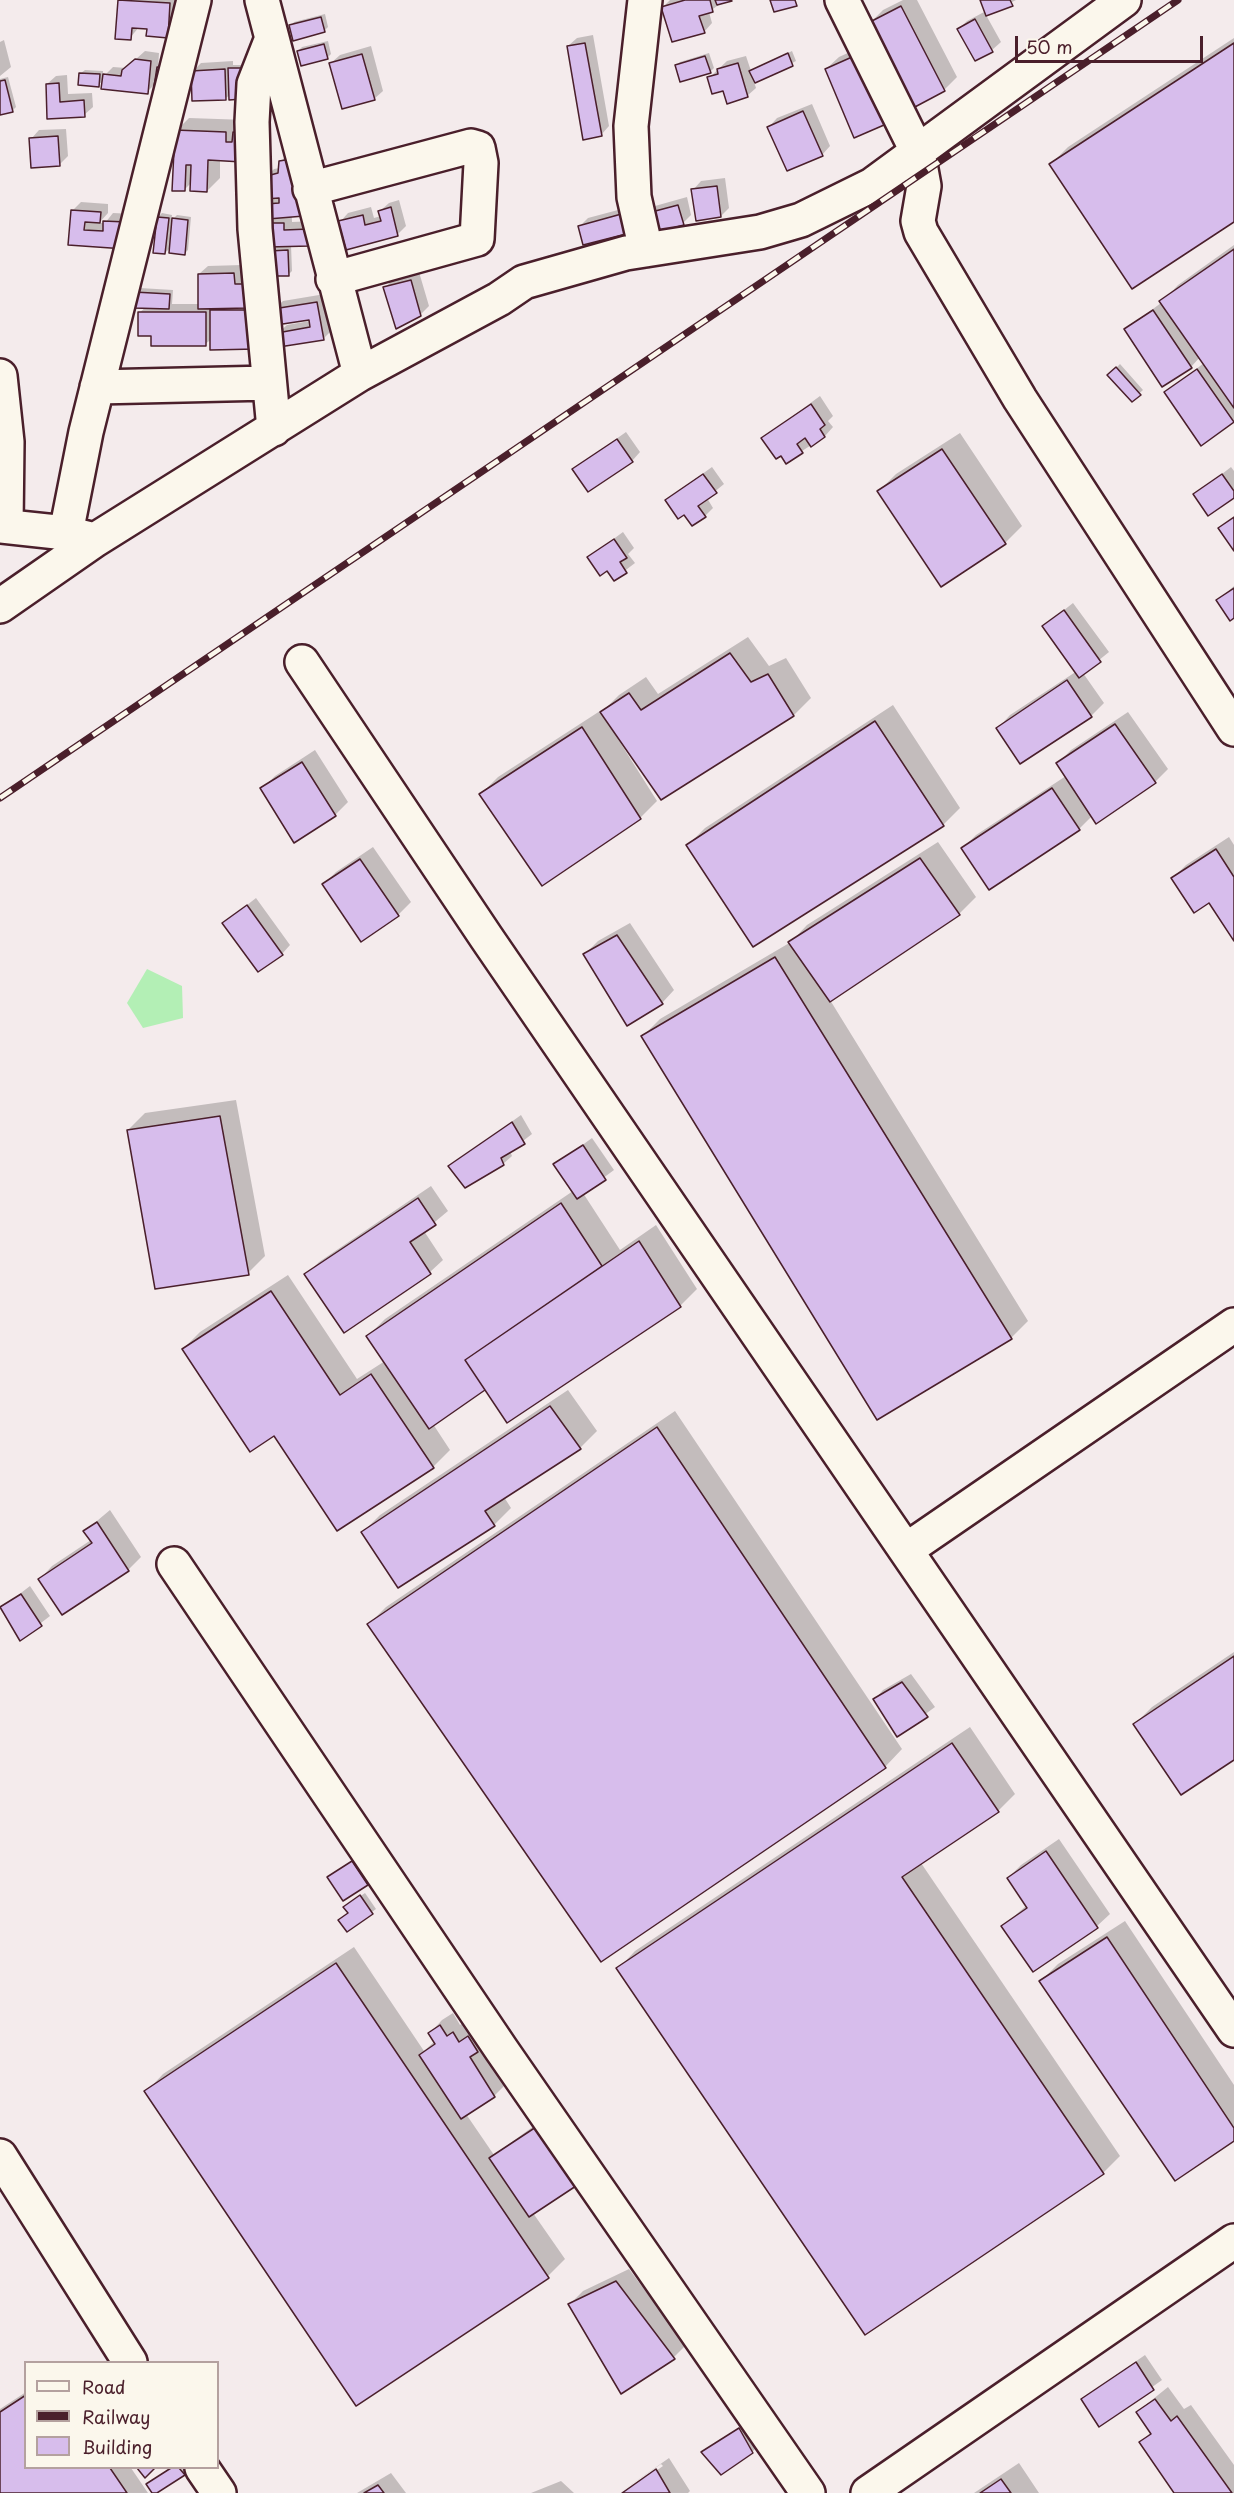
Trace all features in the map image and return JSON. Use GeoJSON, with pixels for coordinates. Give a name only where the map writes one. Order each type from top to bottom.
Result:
{"type":"FeatureCollection","features":[{"type":"Feature","properties":{"kind":"street"},"geometry":{"type":"LineString","coordinates":[[81,536],[97,387],[194,0]]}},
{"type":"Feature","properties":{"kind":"street"},"geometry":{"type":"LineString","coordinates":[[262,0],[333,279],[360,374]]}},
{"type":"Feature","properties":{"kind":"street"},"geometry":{"type":"LineString","coordinates":[[645,0],[631,137],[634,197],[646,250]]}},
{"type":"Feature","properties":{"kind":"street"},"geometry":{"type":"LineString","coordinates":[[0,606],[81,536],[274,429],[360,374],[499,299],[524,282],[646,250],[760,232],[801,220],[872,185],[1124,0]]}},
{"type":"Feature","properties":{"kind":"street"},"geometry":{"type":"LineString","coordinates":[[853,4],[918,153],[924,186],[918,221],[921,232],[1020,399],[1234,729]]}},
{"type":"Feature","properties":{"kind":"street"},"geometry":{"type":"LineString","coordinates":[[272,38],[259,65],[254,84],[252,122],[255,229],[274,429]]}},
{"type":"Feature","properties":{"kind":"street"},"geometry":{"type":"LineString","coordinates":[[310,189],[471,146],[478,148],[481,163],[477,238],[333,279]]}},
{"type":"Feature","properties":{"kind":"street"},"geometry":{"type":"LineString","coordinates":[[0,376],[7,442],[3,526],[81,536]]}},
{"type":"Feature","properties":{"kind":"street"},"geometry":{"type":"LineString","coordinates":[[97,387],[269,383]]}},
{"type":"Feature","properties":{"kind":"street"},"geometry":{"type":"LineString","coordinates":[[302,662],[1234,2030]]}},
{"type":"Feature","properties":{"kind":"street"},"geometry":{"type":"LineString","coordinates":[[906,1550],[1234,1325]]}},
{"type":"Feature","properties":{"kind":"street"},"geometry":{"type":"LineString","coordinates":[[174,1564],[508,2059],[808,2493]]}},
{"type":"Feature","properties":{"kind":"street"},"geometry":{"type":"LineString","coordinates":[[0,2157],[129,2361]]}},
{"type":"Feature","properties":{"kind":"street"},"geometry":{"type":"LineString","coordinates":[[868,2493],[1234,2241]]}},
{"type":"Feature","properties":{"kind":"street"},"geometry":{"type":"LineString","coordinates":[[203,2469],[219,2493]]}},
{"type":"Feature","properties":{"kind":"green space"},"geometry":{"type":"Polygon","coordinates":[[[147,969],[182,986],[183,1018],[143,1028],[127,1003],[147,969]]]}},
{"type":"Feature","properties":{"kind":"building"},"geometry":{"type":"Polygon","coordinates":[[[118,0],[170,3],[168,38],[146,36],[147,29],[132,28],[131,40],[115,39],[118,0]]]}},
{"type":"Feature","properties":{"kind":"building"},"geometry":{"type":"Polygon","coordinates":[[[685,0],[710,0],[713,12],[699,16],[705,33],[672,42],[661,7],[685,0]]]}},
{"type":"Feature","properties":{"kind":"building"},"geometry":{"type":"Polygon","coordinates":[[[715,0],[731,0],[732,1],[717,5],[715,0]]]}},
{"type":"Feature","properties":{"kind":"building"},"geometry":{"type":"Polygon","coordinates":[[[770,0],[795,0],[797,6],[774,12],[770,0]]]}},
{"type":"Feature","properties":{"kind":"building"},"geometry":{"type":"Polygon","coordinates":[[[980,0],[1010,0],[1013,6],[986,16],[980,0]]]}},
{"type":"Feature","properties":{"kind":"building"},"geometry":{"type":"Polygon","coordinates":[[[901,6],[945,91],[913,108],[868,23],[901,6]]]}},
{"type":"Feature","properties":{"kind":"building"},"geometry":{"type":"Polygon","coordinates":[[[321,17],[325,32],[293,41],[289,25],[321,17]]]}},
{"type":"Feature","properties":{"kind":"building"},"geometry":{"type":"Polygon","coordinates":[[[975,19],[993,52],[975,61],[957,29],[975,19]]]}},
{"type":"Feature","properties":{"kind":"building"},"geometry":{"type":"Polygon","coordinates":[[[585,43],[602,136],[583,140],[567,46],[585,43]]]}},
{"type":"Feature","properties":{"kind":"building"},"geometry":{"type":"Polygon","coordinates":[[[1234,43],[1234,222],[1132,289],[1049,164],[1234,43]]]}},
{"type":"Feature","properties":{"kind":"building"},"geometry":{"type":"Polygon","coordinates":[[[324,44],[328,59],[301,66],[297,51],[324,44]]]}},
{"type":"Feature","properties":{"kind":"building"},"geometry":{"type":"Polygon","coordinates":[[[788,53],[793,66],[755,83],[749,71],[788,53]]]}},
{"type":"Feature","properties":{"kind":"building"},"geometry":{"type":"Polygon","coordinates":[[[861,53],[891,122],[854,138],[825,69],[861,53]]]}},
{"type":"Feature","properties":{"kind":"building"},"geometry":{"type":"Polygon","coordinates":[[[362,54],[375,100],[342,109],[329,63],[362,54]]]}},
{"type":"Feature","properties":{"kind":"building"},"geometry":{"type":"Polygon","coordinates":[[[705,56],[711,73],[680,82],[675,65],[705,56]]]}},
{"type":"Feature","properties":{"kind":"building"},"geometry":{"type":"Polygon","coordinates":[[[135,59],[151,61],[148,94],[101,89],[103,74],[121,76],[122,70],[135,59]]]}},
{"type":"Feature","properties":{"kind":"building"},"geometry":{"type":"Polygon","coordinates":[[[738,63],[748,97],[727,104],[723,91],[712,94],[707,77],[718,74],[717,69],[738,63]]]}},
{"type":"Feature","properties":{"kind":"building"},"geometry":{"type":"Polygon","coordinates":[[[157,67],[169,69],[164,95],[153,93],[157,67]]]}},
{"type":"Feature","properties":{"kind":"building"},"geometry":{"type":"Polygon","coordinates":[[[228,68],[241,68],[242,99],[229,100],[228,68]]]}},
{"type":"Feature","properties":{"kind":"building"},"geometry":{"type":"Polygon","coordinates":[[[225,69],[226,100],[192,101],[191,71],[225,69]]]}},
{"type":"Feature","properties":{"kind":"building"},"geometry":{"type":"Polygon","coordinates":[[[79,73],[100,74],[99,87],[78,85],[79,73]]]}},
{"type":"Feature","properties":{"kind":"building"},"geometry":{"type":"Polygon","coordinates":[[[5,80],[13,112],[0,115],[0,81],[5,80]]]}},
{"type":"Feature","properties":{"kind":"building"},"geometry":{"type":"Polygon","coordinates":[[[59,83],[60,102],[84,100],[85,117],[47,119],[46,84],[59,83]]]}},
{"type":"Feature","properties":{"kind":"building"},"geometry":{"type":"Polygon","coordinates":[[[803,111],[823,156],[787,171],[767,127],[803,111]]]}},
{"type":"Feature","properties":{"kind":"building"},"geometry":{"type":"Polygon","coordinates":[[[175,130],[226,132],[226,142],[232,142],[233,132],[243,133],[242,162],[208,160],[207,192],[190,191],[191,165],[186,165],[185,191],[172,191],[175,130]]]}},
{"type":"Feature","properties":{"kind":"building"},"geometry":{"type":"Polygon","coordinates":[[[58,136],[60,166],[31,168],[29,138],[58,136]]]}},
{"type":"Feature","properties":{"kind":"building"},"geometry":{"type":"Polygon","coordinates":[[[292,159],[304,216],[268,219],[266,204],[279,203],[279,198],[266,199],[263,177],[278,173],[279,161],[292,159]]]}},
{"type":"Feature","properties":{"kind":"building"},"geometry":{"type":"Polygon","coordinates":[[[717,186],[721,217],[696,221],[691,189],[717,186]]]}},
{"type":"Feature","properties":{"kind":"building"},"geometry":{"type":"Polygon","coordinates":[[[678,205],[684,225],[650,234],[644,214],[678,205]]]}},
{"type":"Feature","properties":{"kind":"building"},"geometry":{"type":"Polygon","coordinates":[[[391,207],[398,236],[346,250],[338,221],[363,215],[365,225],[381,221],[378,211],[391,207]]]}},
{"type":"Feature","properties":{"kind":"building"},"geometry":{"type":"Polygon","coordinates":[[[71,210],[101,212],[100,223],[85,222],[84,230],[103,231],[103,221],[127,222],[125,249],[68,245],[71,210]]]}},
{"type":"Feature","properties":{"kind":"building"},"geometry":{"type":"Polygon","coordinates":[[[625,213],[630,233],[583,245],[578,226],[625,213]]]}},
{"type":"Feature","properties":{"kind":"building"},"geometry":{"type":"Polygon","coordinates":[[[157,217],[169,218],[165,254],[153,253],[157,217]]]}},
{"type":"Feature","properties":{"kind":"building"},"geometry":{"type":"Polygon","coordinates":[[[172,218],[188,220],[185,255],[169,253],[172,218]]]}},
{"type":"Feature","properties":{"kind":"building"},"geometry":{"type":"Polygon","coordinates":[[[268,223],[284,223],[284,230],[309,229],[310,246],[268,247],[268,223]]]}},
{"type":"Feature","properties":{"kind":"building"},"geometry":{"type":"Polygon","coordinates":[[[1234,249],[1234,408],[1159,301],[1234,249]]]}},
{"type":"Feature","properties":{"kind":"building"},"geometry":{"type":"Polygon","coordinates":[[[288,250],[289,276],[270,276],[269,251],[288,250]]]}},
{"type":"Feature","properties":{"kind":"building"},"geometry":{"type":"Polygon","coordinates":[[[234,273],[235,284],[249,284],[249,308],[198,309],[198,274],[234,273]]]}},
{"type":"Feature","properties":{"kind":"building"},"geometry":{"type":"Polygon","coordinates":[[[411,280],[421,316],[396,329],[383,287],[411,280]]]}},
{"type":"Feature","properties":{"kind":"building"},"geometry":{"type":"Polygon","coordinates":[[[134,292],[170,294],[169,309],[133,308],[134,292]]]}},
{"type":"Feature","properties":{"kind":"building"},"geometry":{"type":"Polygon","coordinates":[[[317,302],[324,340],[279,347],[277,333],[310,327],[309,320],[276,325],[273,309],[317,302]]]}},
{"type":"Feature","properties":{"kind":"building"},"geometry":{"type":"Polygon","coordinates":[[[210,310],[255,310],[256,349],[210,350],[210,310]]]}},
{"type":"Feature","properties":{"kind":"building"},"geometry":{"type":"Polygon","coordinates":[[[1153,310],[1192,368],[1162,387],[1124,329],[1153,310]]]}},
{"type":"Feature","properties":{"kind":"building"},"geometry":{"type":"Polygon","coordinates":[[[138,312],[206,312],[206,346],[151,346],[151,336],[138,336],[138,312]]]}},
{"type":"Feature","properties":{"kind":"building"},"geometry":{"type":"Polygon","coordinates":[[[1116,367],[1141,395],[1132,402],[1107,375],[1116,367]]]}},
{"type":"Feature","properties":{"kind":"building"},"geometry":{"type":"Polygon","coordinates":[[[1197,369],[1234,422],[1201,446],[1164,392],[1197,369]]]}},
{"type":"Feature","properties":{"kind":"building"},"geometry":{"type":"Polygon","coordinates":[[[811,404],[825,425],[820,429],[825,437],[811,447],[805,438],[797,444],[803,453],[786,464],[781,456],[776,459],[761,438],[811,404]]]}},
{"type":"Feature","properties":{"kind":"building"},"geometry":{"type":"Polygon","coordinates":[[[617,439],[633,462],[588,492],[572,469],[617,439]]]}},
{"type":"Feature","properties":{"kind":"building"},"geometry":{"type":"Polygon","coordinates":[[[942,449],[1006,544],[941,587],[877,491],[942,449]]]}},
{"type":"Feature","properties":{"kind":"building"},"geometry":{"type":"Polygon","coordinates":[[[703,474],[717,493],[698,506],[706,517],[692,526],[684,515],[678,519],[665,500],[703,474]]]}},
{"type":"Feature","properties":{"kind":"building"},"geometry":{"type":"Polygon","coordinates":[[[1222,474],[1234,491],[1234,498],[1208,516],[1193,494],[1222,474]]]}},
{"type":"Feature","properties":{"kind":"building"},"geometry":{"type":"Polygon","coordinates":[[[1234,517],[1234,551],[1218,528],[1234,517]]]}},
{"type":"Feature","properties":{"kind":"building"},"geometry":{"type":"Polygon","coordinates":[[[614,539],[627,558],[620,562],[627,573],[614,581],[607,571],[600,576],[587,557],[614,539]]]}},
{"type":"Feature","properties":{"kind":"building"},"geometry":{"type":"Polygon","coordinates":[[[1234,588],[1234,618],[1230,621],[1216,600],[1234,588]]]}},
{"type":"Feature","properties":{"kind":"building"},"geometry":{"type":"Polygon","coordinates":[[[1064,610],[1101,662],[1079,678],[1042,626],[1064,610]]]}},
{"type":"Feature","properties":{"kind":"building"},"geometry":{"type":"Polygon","coordinates":[[[730,653],[751,682],[768,674],[794,716],[661,800],[600,712],[629,693],[641,710],[730,653]]]}},
{"type":"Feature","properties":{"kind":"building"},"geometry":{"type":"Polygon","coordinates":[[[1067,680],[1092,717],[1020,764],[996,728],[1067,680]]]}},
{"type":"Feature","properties":{"kind":"building"},"geometry":{"type":"Polygon","coordinates":[[[875,721],[944,826],[753,947],[686,845],[875,721]]]}},
{"type":"Feature","properties":{"kind":"building"},"geometry":{"type":"Polygon","coordinates":[[[1115,724],[1156,783],[1096,824],[1056,763],[1115,724]]]}},
{"type":"Feature","properties":{"kind":"building"},"geometry":{"type":"Polygon","coordinates":[[[582,727],[641,819],[542,886],[479,794],[582,727]]]}},
{"type":"Feature","properties":{"kind":"building"},"geometry":{"type":"Polygon","coordinates":[[[302,762],[336,816],[294,843],[260,788],[302,762]]]}},
{"type":"Feature","properties":{"kind":"building"},"geometry":{"type":"Polygon","coordinates":[[[1052,788],[1080,830],[989,890],[961,848],[1052,788]]]}},
{"type":"Feature","properties":{"kind":"building"},"geometry":{"type":"Polygon","coordinates":[[[1216,849],[1234,877],[1234,941],[1209,903],[1194,913],[1171,878],[1216,849]]]}},
{"type":"Feature","properties":{"kind":"building"},"geometry":{"type":"Polygon","coordinates":[[[920,858],[960,915],[830,1002],[788,942],[920,858]]]}},
{"type":"Feature","properties":{"kind":"building"},"geometry":{"type":"Polygon","coordinates":[[[360,859],[399,916],[361,942],[322,884],[360,859]]]}},
{"type":"Feature","properties":{"kind":"building"},"geometry":{"type":"Polygon","coordinates":[[[247,905],[283,955],[258,972],[222,923],[247,905]]]}},
{"type":"Feature","properties":{"kind":"building"},"geometry":{"type":"Polygon","coordinates":[[[617,935],[663,1004],[627,1026],[583,954],[617,935]]]}},
{"type":"Feature","properties":{"kind":"building"},"geometry":{"type":"Polygon","coordinates":[[[775,957],[1012,1339],[877,1420],[641,1036],[775,957]]]}},
{"type":"Feature","properties":{"kind":"building"},"geometry":{"type":"Polygon","coordinates":[[[220,1116],[249,1275],[155,1289],[127,1130],[220,1116]]]}},
{"type":"Feature","properties":{"kind":"building"},"geometry":{"type":"Polygon","coordinates":[[[512,1122],[525,1144],[501,1158],[504,1165],[465,1188],[448,1166],[512,1122]]]}},
{"type":"Feature","properties":{"kind":"building"},"geometry":{"type":"Polygon","coordinates":[[[583,1145],[606,1180],[577,1199],[553,1164],[583,1145]]]}},
{"type":"Feature","properties":{"kind":"building"},"geometry":{"type":"Polygon","coordinates":[[[418,1198],[436,1225],[410,1242],[431,1274],[344,1333],[304,1274],[418,1198]]]}},
{"type":"Feature","properties":{"kind":"building"},"geometry":{"type":"Polygon","coordinates":[[[561,1203],[602,1266],[465,1360],[485,1390],[429,1429],[366,1336],[561,1203]]]}},
{"type":"Feature","properties":{"kind":"building"},"geometry":{"type":"Polygon","coordinates":[[[639,1241],[681,1307],[507,1423],[465,1360],[639,1241]]]}},
{"type":"Feature","properties":{"kind":"building"},"geometry":{"type":"Polygon","coordinates":[[[271,1291],[340,1395],[371,1374],[434,1468],[337,1531],[274,1436],[250,1452],[182,1349],[271,1291]]]}},
{"type":"Feature","properties":{"kind":"building"},"geometry":{"type":"Polygon","coordinates":[[[550,1406],[581,1449],[485,1511],[495,1526],[398,1588],[361,1532],[550,1406]]]}},
{"type":"Feature","properties":{"kind":"building"},"geometry":{"type":"Polygon","coordinates":[[[657,1427],[886,1768],[601,1962],[367,1624],[657,1427]]]}},
{"type":"Feature","properties":{"kind":"building"},"geometry":{"type":"Polygon","coordinates":[[[97,1522],[129,1571],[62,1615],[38,1579],[92,1543],[83,1531],[97,1522]]]}},
{"type":"Feature","properties":{"kind":"building"},"geometry":{"type":"Polygon","coordinates":[[[21,1594],[42,1626],[20,1641],[0,1607],[21,1594]]]}},
{"type":"Feature","properties":{"kind":"building"},"geometry":{"type":"Polygon","coordinates":[[[1234,1656],[1234,1760],[1181,1795],[1133,1724],[1234,1656]]]}},
{"type":"Feature","properties":{"kind":"building"},"geometry":{"type":"Polygon","coordinates":[[[902,1682],[928,1717],[897,1737],[873,1699],[902,1682]]]}},
{"type":"Feature","properties":{"kind":"building"},"geometry":{"type":"Polygon","coordinates":[[[952,1743],[999,1812],[902,1877],[1104,2174],[865,2335],[616,1968],[952,1743]]]}},
{"type":"Feature","properties":{"kind":"building"},"geometry":{"type":"Polygon","coordinates":[[[1046,1851],[1098,1928],[1033,1972],[1001,1926],[1027,1908],[1007,1878],[1046,1851]]]}},
{"type":"Feature","properties":{"kind":"building"},"geometry":{"type":"Polygon","coordinates":[[[352,1861],[368,1885],[343,1901],[327,1877],[352,1861]]]}},
{"type":"Feature","properties":{"kind":"building"},"geometry":{"type":"Polygon","coordinates":[[[360,1895],[373,1914],[347,1932],[338,1920],[348,1913],[343,1907],[360,1895]]]}},
{"type":"Feature","properties":{"kind":"building"},"geometry":{"type":"Polygon","coordinates":[[[1107,1937],[1234,2128],[1234,2141],[1175,2181],[1039,1981],[1107,1937]]]}},
{"type":"Feature","properties":{"kind":"building"},"geometry":{"type":"Polygon","coordinates":[[[336,1963],[549,2278],[356,2406],[144,2091],[336,1963]]]}},
{"type":"Feature","properties":{"kind":"building"},"geometry":{"type":"Polygon","coordinates":[[[440,2025],[447,2036],[453,2032],[459,2042],[468,2036],[478,2052],[470,2057],[495,2097],[461,2119],[419,2055],[435,2044],[428,2033],[440,2025]]]}},
{"type":"Feature","properties":{"kind":"building"},"geometry":{"type":"Polygon","coordinates":[[[536,2127],[576,2186],[529,2217],[489,2158],[536,2127]]]}},
{"type":"Feature","properties":{"kind":"building"},"geometry":{"type":"Polygon","coordinates":[[[616,2281],[675,2359],[621,2394],[568,2304],[616,2281]]]}},
{"type":"Feature","properties":{"kind":"building"},"geometry":{"type":"Polygon","coordinates":[[[1136,2362],[1154,2390],[1099,2427],[1081,2399],[1136,2362]]]}},
{"type":"Feature","properties":{"kind":"building"},"geometry":{"type":"Polygon","coordinates":[[[24,2396],[24,2469],[111,2469],[127,2493],[0,2493],[0,2412],[24,2396]]]}},
{"type":"Feature","properties":{"kind":"building"},"geometry":{"type":"Polygon","coordinates":[[[1155,2399],[1171,2421],[1177,2416],[1232,2493],[1174,2493],[1139,2442],[1151,2434],[1136,2412],[1155,2399]]]}},
{"type":"Feature","properties":{"kind":"building"},"geometry":{"type":"Polygon","coordinates":[[[739,2428],[753,2453],[721,2475],[701,2452],[739,2428]]]}},
{"type":"Feature","properties":{"kind":"building"},"geometry":{"type":"Polygon","coordinates":[[[138,2469],[154,2469],[145,2478],[138,2469]]]}},
{"type":"Feature","properties":{"kind":"building"},"geometry":{"type":"Polygon","coordinates":[[[169,2469],[180,2469],[185,2475],[157,2493],[152,2493],[146,2484],[169,2469]]]}},
{"type":"Feature","properties":{"kind":"building"},"geometry":{"type":"Polygon","coordinates":[[[656,2469],[670,2493],[622,2493],[656,2469]]]}},
{"type":"Feature","properties":{"kind":"building"},"geometry":{"type":"Polygon","coordinates":[[[1001,2479],[1011,2493],[980,2493],[1001,2479]]]}},
{"type":"Feature","properties":{"kind":"building"},"geometry":{"type":"Polygon","coordinates":[[[378,2485],[384,2493],[364,2493],[378,2485]]]}},
{"type":"Feature","properties":{"kind":"railway"},"geometry":{"type":"LineString","coordinates":[[0,798],[1178,0]]}}]}
